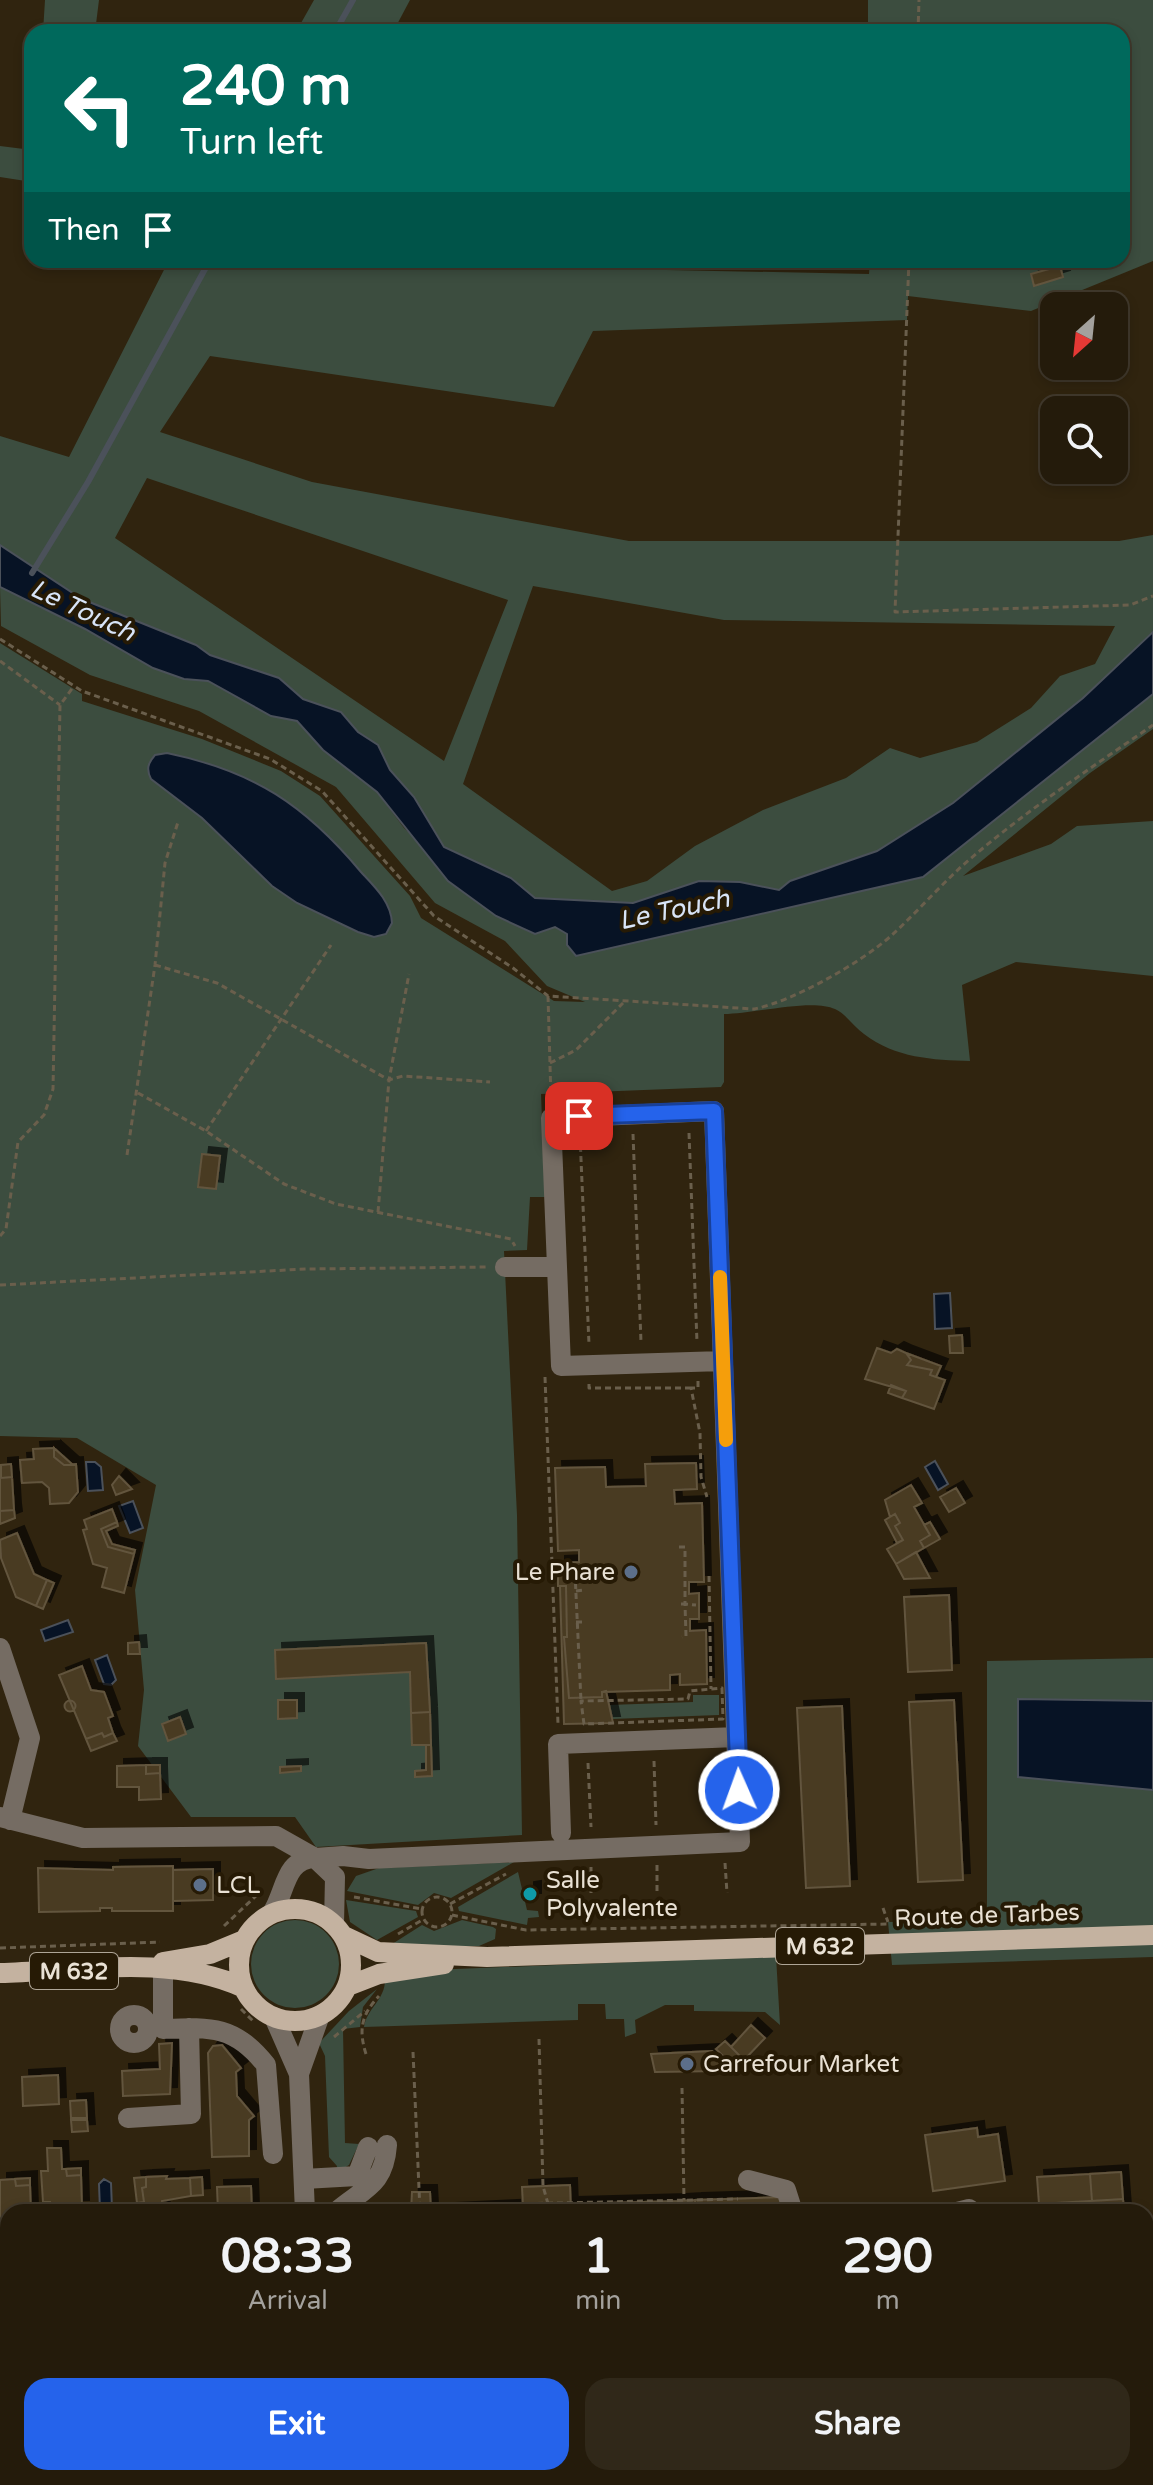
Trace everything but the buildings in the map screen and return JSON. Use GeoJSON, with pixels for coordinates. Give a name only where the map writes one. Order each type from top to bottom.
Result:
{"type":"FeatureCollection","features":[{"type":"Feature","properties":{"kind":"main road"},"geometry":{"type":"LineString","coordinates":[[301,1908],[316,1912],[339,1930],[352,1961],[348,1986],[337,2004],[320,2015],[297,2021],[274,2017],[256,2005],[244,1988],[239,1964],[244,1940],[256,1924],[272,1913],[301,1908]]}},
{"type":"Feature","properties":{"kind":"main road","name":"Route de Tarbes"},"geometry":{"type":"LineString","coordinates":[[339,1930],[378,1952],[487,1957],[1153,1935]]}},
{"type":"Feature","properties":{"kind":"main road","name":"M 632"},"geometry":{"type":"LineString","coordinates":[[155,1970],[210,1954],[244,1940]]}},
{"type":"Feature","properties":{"kind":"main road","name":"Route de Tarbes"},"geometry":{"type":"LineString","coordinates":[[348,1986],[379,1974],[487,1957]]}},
{"type":"Feature","properties":{"kind":"main road","name":"M 632"},"geometry":{"type":"LineString","coordinates":[[0,1973],[155,1970],[208,1975],[244,1988]]}},
{"type":"Feature","properties":{"kind":"street"},"geometry":{"type":"LineString","coordinates":[[272,1913],[289,1871],[300,1861],[315,1858],[369,1859],[591,1846],[740,1842],[737,1737],[714,1111],[551,1118],[561,1366],[723,1361]]}},
{"type":"Feature","properties":{"kind":"street"},"geometry":{"type":"LineString","coordinates":[[513,1261],[557,1267]]}},
{"type":"Feature","properties":{"kind":"street"},"geometry":{"type":"LineString","coordinates":[[0,1648],[30,1731],[30,1745],[5,1819],[83,1838],[262,1836],[286,1840],[331,1870],[336,1887],[339,1930]]}},
{"type":"Feature","properties":{"kind":"street"},"geometry":{"type":"LineString","coordinates":[[561,1833],[558,1744],[586,1733],[653,1740],[737,1737]]}},
{"type":"Feature","properties":{"kind":"street"},"geometry":{"type":"LineString","coordinates":[[262,1836],[284,1850],[289,1871]]}},
{"type":"Feature","properties":{"kind":"street"},"geometry":{"type":"LineString","coordinates":[[336,1887],[346,1874],[369,1859]]}},
{"type":"Feature","properties":{"kind":"street"},"geometry":{"type":"LineString","coordinates":[[155,1970],[156,2029],[189,2028],[231,2033],[261,2058],[268,2072],[273,2154]]}},
{"type":"Feature","properties":{"kind":"street"},"geometry":{"type":"LineString","coordinates":[[299,2074],[320,2015]]}},
{"type":"Feature","properties":{"kind":"street"},"geometry":{"type":"LineString","coordinates":[[274,2017],[299,2074],[305,2204]]}},
{"type":"Feature","properties":{"kind":"street"},"geometry":{"type":"LineString","coordinates":[[128,2118],[191,2114],[189,2028]]}},
{"type":"Feature","properties":{"kind":"street"},"geometry":{"type":"LineString","coordinates":[[271,2114],[301,2115]]}},
{"type":"Feature","properties":{"kind":"street"},"geometry":{"type":"LineString","coordinates":[[304,2179],[357,2176],[377,2146],[386,2164],[378,2180],[346,2204]]}},
{"type":"Feature","properties":{"kind":"street"},"geometry":{"type":"LineString","coordinates":[[748,2180],[786,2190],[790,2204]]}},
{"type":"Feature","properties":{"kind":"path"},"geometry":{"type":"LineString","coordinates":[[918,24],[919,0]]}},
{"type":"Feature","properties":{"kind":"path"},"geometry":{"type":"LineString","coordinates":[[909,268],[895,612],[1130,605],[1153,596]]}},
{"type":"Feature","properties":{"kind":"path"},"geometry":{"type":"LineString","coordinates":[[0,639],[74,686],[270,759],[322,791],[434,916],[513,968],[548,996],[623,1003],[754,1009],[775,1005],[819,983],[890,937],[963,866],[1062,788],[1153,725]]}},
{"type":"Feature","properties":{"kind":"path"},"geometry":{"type":"LineString","coordinates":[[0,661],[60,705]]}},
{"type":"Feature","properties":{"kind":"path"},"geometry":{"type":"LineString","coordinates":[[0,1236],[6,1229],[18,1142],[44,1115],[53,1089],[60,705],[74,686]]}},
{"type":"Feature","properties":{"kind":"path"},"geometry":{"type":"LineString","coordinates":[[127,1155],[155,965],[165,863],[178,822]]}},
{"type":"Feature","properties":{"kind":"path"},"geometry":{"type":"LineString","coordinates":[[206,1131],[331,945]]}},
{"type":"Feature","properties":{"kind":"path"},"geometry":{"type":"LineString","coordinates":[[155,965],[217,983],[389,1080],[403,1076],[490,1082]]}},
{"type":"Feature","properties":{"kind":"path"},"geometry":{"type":"LineString","coordinates":[[378,1213],[389,1080],[409,974]]}},
{"type":"Feature","properties":{"kind":"path"},"geometry":{"type":"LineString","coordinates":[[548,996],[551,1093]]}},
{"type":"Feature","properties":{"kind":"path"},"geometry":{"type":"LineString","coordinates":[[549,1063],[576,1050],[623,1003]]}},
{"type":"Feature","properties":{"kind":"path"},"geometry":{"type":"LineString","coordinates":[[0,1285],[513,1261],[511,1239],[336,1204],[284,1184],[206,1131],[138,1093]]}},
{"type":"Feature","properties":{"kind":"path"},"geometry":{"type":"LineString","coordinates":[[688,1112],[698,1362],[698,1388],[691,1388],[700,1433],[701,1477],[707,1500]]}},
{"type":"Feature","properties":{"kind":"path"},"geometry":{"type":"LineString","coordinates":[[632,1114],[642,1364]]}},
{"type":"Feature","properties":{"kind":"path"},"geometry":{"type":"LineString","coordinates":[[579,1116],[589,1365]]}},
{"type":"Feature","properties":{"kind":"path"},"geometry":{"type":"LineString","coordinates":[[558,1744],[545,1376],[561,1366]]}},
{"type":"Feature","properties":{"kind":"path"},"geometry":{"type":"LineString","coordinates":[[679,1547],[685,1547],[683,1604],[686,1636],[682,1637]]}},
{"type":"Feature","properties":{"kind":"path"},"geometry":{"type":"LineString","coordinates":[[709,1563],[711,1689]]}},
{"type":"Feature","properties":{"kind":"path"},"geometry":{"type":"LineString","coordinates":[[575,1573],[581,1701],[586,1733],[591,1897]]}},
{"type":"Feature","properties":{"kind":"path"},"geometry":{"type":"LineString","coordinates":[[576,1591],[584,1590]]}},
{"type":"Feature","properties":{"kind":"path"},"geometry":{"type":"LineString","coordinates":[[683,1604],[696,1605]]}},
{"type":"Feature","properties":{"kind":"path"},"geometry":{"type":"LineString","coordinates":[[576,1622],[586,1622]]}},
{"type":"Feature","properties":{"kind":"path"},"geometry":{"type":"LineString","coordinates":[[581,1701],[688,1699],[690,1691],[722,1688],[723,1719],[586,1733]]}},
{"type":"Feature","properties":{"kind":"path"},"geometry":{"type":"LineString","coordinates":[[653,1740],[657,1895]]}},
{"type":"Feature","properties":{"kind":"path"},"geometry":{"type":"LineString","coordinates":[[450,1904],[521,1866],[527,1851]]}},
{"type":"Feature","properties":{"kind":"path"},"geometry":{"type":"LineString","coordinates":[[218,1930],[259,1893]]}},
{"type":"Feature","properties":{"kind":"path"},"geometry":{"type":"LineString","coordinates":[[424,1919],[422,1909],[429,1899],[440,1897],[450,1904],[452,1915]]}},
{"type":"Feature","properties":{"kind":"path"},"geometry":{"type":"LineString","coordinates":[[883,1908],[891,1944]]}},
{"type":"Feature","properties":{"kind":"path"},"geometry":{"type":"LineString","coordinates":[[424,1919],[440,1927],[452,1915]]}},
{"type":"Feature","properties":{"kind":"path"},"geometry":{"type":"LineString","coordinates":[[452,1915],[526,1930],[888,1922]]}},
{"type":"Feature","properties":{"kind":"path"},"geometry":{"type":"LineString","coordinates":[[386,1940],[424,1919]]}},
{"type":"Feature","properties":{"kind":"path"},"geometry":{"type":"LineString","coordinates":[[0,1948],[162,1941]]}},
{"type":"Feature","properties":{"kind":"path"},"geometry":{"type":"LineString","coordinates":[[330,2044],[379,1996],[379,1986]]}},
{"type":"Feature","properties":{"kind":"path"},"geometry":{"type":"LineString","coordinates":[[365,2011],[362,2041],[366,2054]]}},
{"type":"Feature","properties":{"kind":"path"},"geometry":{"type":"LineString","coordinates":[[539,2039],[542,2180],[548,2204]]}},
{"type":"Feature","properties":{"kind":"path"},"geometry":{"type":"LineString","coordinates":[[413,2052],[419,2204],[738,2199]]}},
{"type":"Feature","properties":{"kind":"path"},"geometry":{"type":"LineString","coordinates":[[682,2088],[684,2200]]}},
{"type":"Feature","properties":{"kind":"green space"},"geometry":{"type":"Polygon","coordinates":[[[45,0],[99,0],[96,24],[44,24],[45,0]]]}},
{"type":"Feature","properties":{"kind":"green space"},"geometry":{"type":"Polygon","coordinates":[[[314,0],[410,0],[397,24],[300,24],[314,0]]]}},
{"type":"Feature","properties":{"kind":"green space"},"geometry":{"type":"Polygon","coordinates":[[[868,0],[1153,0],[1153,261],[1077,292],[1040,292],[1040,307],[1031,311],[908,296],[907,320],[593,331],[554,407],[210,356],[160,432],[312,482],[629,541],[1119,541],[1153,535],[1153,632],[1083,698],[953,803],[877,851],[790,881],[779,890],[740,882],[699,881],[633,903],[535,898],[511,878],[444,847],[414,797],[390,770],[378,745],[358,732],[341,712],[303,699],[279,678],[210,655],[196,645],[82,599],[0,545],[0,436],[69,457],[165,268],[569,268],[869,274],[869,268],[1130,268],[1130,24],[868,24],[868,0]],[[147,478],[115,538],[444,761],[508,600],[147,478]],[[533,586],[463,784],[612,891],[647,881],[695,846],[763,810],[846,778],[890,748],[920,758],[977,742],[1031,708],[1060,676],[1095,664],[1115,626],[724,620],[533,586]]]}},
{"type":"Feature","properties":{"kind":"green space"},"geometry":{"type":"Polygon","coordinates":[[[0,146],[24,149],[24,181],[0,177],[0,146]]]}},
{"type":"Feature","properties":{"kind":"green space"},"geometry":{"type":"Polygon","coordinates":[[[0,587],[184,679],[208,681],[271,716],[297,721],[323,750],[377,792],[404,828],[496,916],[534,934],[555,927],[568,934],[567,945],[923,877],[1153,694],[1153,729],[1090,773],[963,876],[1051,844],[1077,826],[1153,821],[1153,976],[1016,962],[962,985],[970,1061],[901,1053],[876,1042],[835,1009],[797,1006],[724,1014],[724,1082],[721,1087],[541,1094],[545,1197],[530,1197],[527,1250],[504,1251],[517,1515],[522,1835],[316,1847],[295,1817],[191,1817],[138,1746],[144,1690],[135,1590],[156,1485],[77,1438],[0,1436],[0,643],[82,694],[82,701],[202,739],[281,771],[320,796],[410,896],[421,918],[554,1001],[585,1002],[547,986],[505,941],[435,903],[336,787],[199,711],[90,675],[1,626],[0,587]]]}},
{"type":"Feature","properties":{"kind":"green space"},"geometry":{"type":"Polygon","coordinates":[[[1153,1658],[1153,1957],[892,1965],[888,1922],[987,1920],[987,1661],[1153,1658]]]}},
{"type":"Feature","properties":{"kind":"green space"},"geometry":{"type":"Polygon","coordinates":[[[693,1695],[719,1695],[719,1715],[612,1719],[609,1705],[693,1702],[693,1695]]]}},
{"type":"Feature","properties":{"kind":"green space"},"geometry":{"type":"Polygon","coordinates":[[[514,1862],[451,1898],[434,1893],[418,1905],[347,1891],[356,1876],[379,1868],[514,1862]]]}},
{"type":"Feature","properties":{"kind":"green space"},"geometry":{"type":"Polygon","coordinates":[[[518,1872],[527,1910],[538,1911],[539,1917],[528,1918],[527,1925],[459,1911],[458,1907],[518,1872]]]}},
{"type":"Feature","properties":{"kind":"green space"},"geometry":{"type":"Polygon","coordinates":[[[346,1900],[416,1911],[418,1917],[377,1940],[350,1922],[346,1900]]]}},
{"type":"Feature","properties":{"kind":"green space"},"geometry":{"type":"Polygon","coordinates":[[[295,1920],[312,1924],[326,1933],[335,1947],[339,1964],[335,1981],[326,1995],[312,2004],[295,2008],[278,2004],[264,1995],[255,1981],[251,1964],[255,1947],[264,1933],[278,1924],[295,1920]]]}},
{"type":"Feature","properties":{"kind":"green space"},"geometry":{"type":"Polygon","coordinates":[[[462,1920],[493,1927],[496,1929],[495,1939],[479,1946],[389,1946],[422,1925],[434,1931],[462,1920]]]}},
{"type":"Feature","properties":{"kind":"green space"},"geometry":{"type":"Polygon","coordinates":[[[776,1956],[780,2025],[765,2012],[694,2011],[694,2005],[665,2005],[635,2020],[636,2033],[625,2037],[624,2019],[606,2019],[605,2004],[578,2004],[578,2020],[364,2027],[382,1993],[385,1980],[431,1970],[776,1956]]]}},
{"type":"Feature","properties":{"kind":"green space"},"geometry":{"type":"Polygon","coordinates":[[[377,1989],[363,2007],[360,2027],[343,2029],[345,2143],[359,2144],[349,2165],[336,2173],[337,2166],[329,2157],[325,2056],[319,2043],[349,2011],[377,1989]]]}},
{"type":"Feature","properties":{"kind":"water","name":"Le Touch"},"geometry":{"type":"Polygon","coordinates":[[[0,545],[82,599],[196,645],[210,655],[279,678],[303,699],[341,712],[358,732],[378,745],[390,770],[414,797],[444,847],[511,878],[535,898],[633,903],[699,881],[740,882],[779,890],[790,881],[877,851],[953,803],[1083,698],[1153,632],[1153,694],[923,877],[576,956],[567,945],[567,934],[555,927],[535,934],[496,916],[448,881],[377,792],[323,750],[297,721],[271,716],[208,681],[184,679],[153,668],[85,629],[0,587],[0,545]]]}},
{"type":"Feature","properties":{"kind":"water"},"geometry":{"type":"Polygon","coordinates":[[[167,753],[252,781],[298,810],[340,848],[381,895],[391,915],[392,923],[386,934],[374,937],[358,932],[297,903],[272,886],[202,818],[151,779],[148,769],[151,761],[155,755],[167,753]]]}},
{"type":"Feature","properties":{"kind":"water"},"geometry":{"type":"Polygon","coordinates":[[[950,1293],[952,1328],[935,1329],[934,1294],[950,1293]]]}},
{"type":"Feature","properties":{"kind":"water"},"geometry":{"type":"Polygon","coordinates":[[[935,1461],[948,1484],[938,1490],[925,1467],[935,1461]]]}},
{"type":"Feature","properties":{"kind":"water"},"geometry":{"type":"Polygon","coordinates":[[[86,1462],[95,1462],[101,1467],[103,1490],[88,1491],[86,1462]]]}},
{"type":"Feature","properties":{"kind":"water"},"geometry":{"type":"Polygon","coordinates":[[[133,1501],[143,1528],[130,1533],[119,1506],[133,1501]]]}},
{"type":"Feature","properties":{"kind":"water"},"geometry":{"type":"Polygon","coordinates":[[[68,1620],[73,1632],[45,1641],[41,1630],[68,1620]]]}},
{"type":"Feature","properties":{"kind":"water"},"geometry":{"type":"Polygon","coordinates":[[[107,1655],[116,1680],[111,1685],[104,1684],[95,1660],[107,1655]]]}},
{"type":"Feature","properties":{"kind":"water"},"geometry":{"type":"Polygon","coordinates":[[[1018,1699],[1153,1701],[1153,1790],[1018,1777],[1018,1699]]]}},
{"type":"Feature","properties":{"kind":"water"},"geometry":{"type":"Polygon","coordinates":[[[104,2179],[111,2183],[112,2204],[100,2204],[99,2184],[104,2179]]]}},
{"type":"Feature","properties":{"kind":"waterway"},"geometry":{"type":"LineString","coordinates":[[340,24],[353,0]]}},
{"type":"Feature","properties":{"kind":"waterway","name":"Le Touch"},"geometry":{"type":"LineString","coordinates":[[32,573],[88,482],[206,268]]}},
{"type":"Feature","properties":{"kind":"slow traffic"},"geometry":{"type":"LineString","coordinates":[[720,1277],[726,1440]]}},
{"type":"Feature","properties":{"kind":"place","name":"Le Phare"},"geometry":{"type":"Point","coordinates":[631,1572]}},
{"type":"Feature","properties":{"kind":"place","name":"LCL"},"geometry":{"type":"Point","coordinates":[200,1885]}},
{"type":"Feature","properties":{"kind":"place","name":"Salle Polyvalente"},"geometry":{"type":"Point","coordinates":[530,1894]}},
{"type":"Feature","properties":{"kind":"place","name":"Carrefour Market"},"geometry":{"type":"Point","coordinates":[687,2064]}},
{"type":"Feature","properties":{"kind":"route"},"geometry":{"type":"LineString","coordinates":[[579,1116],[714,1111],[739,1790]]}}]}
